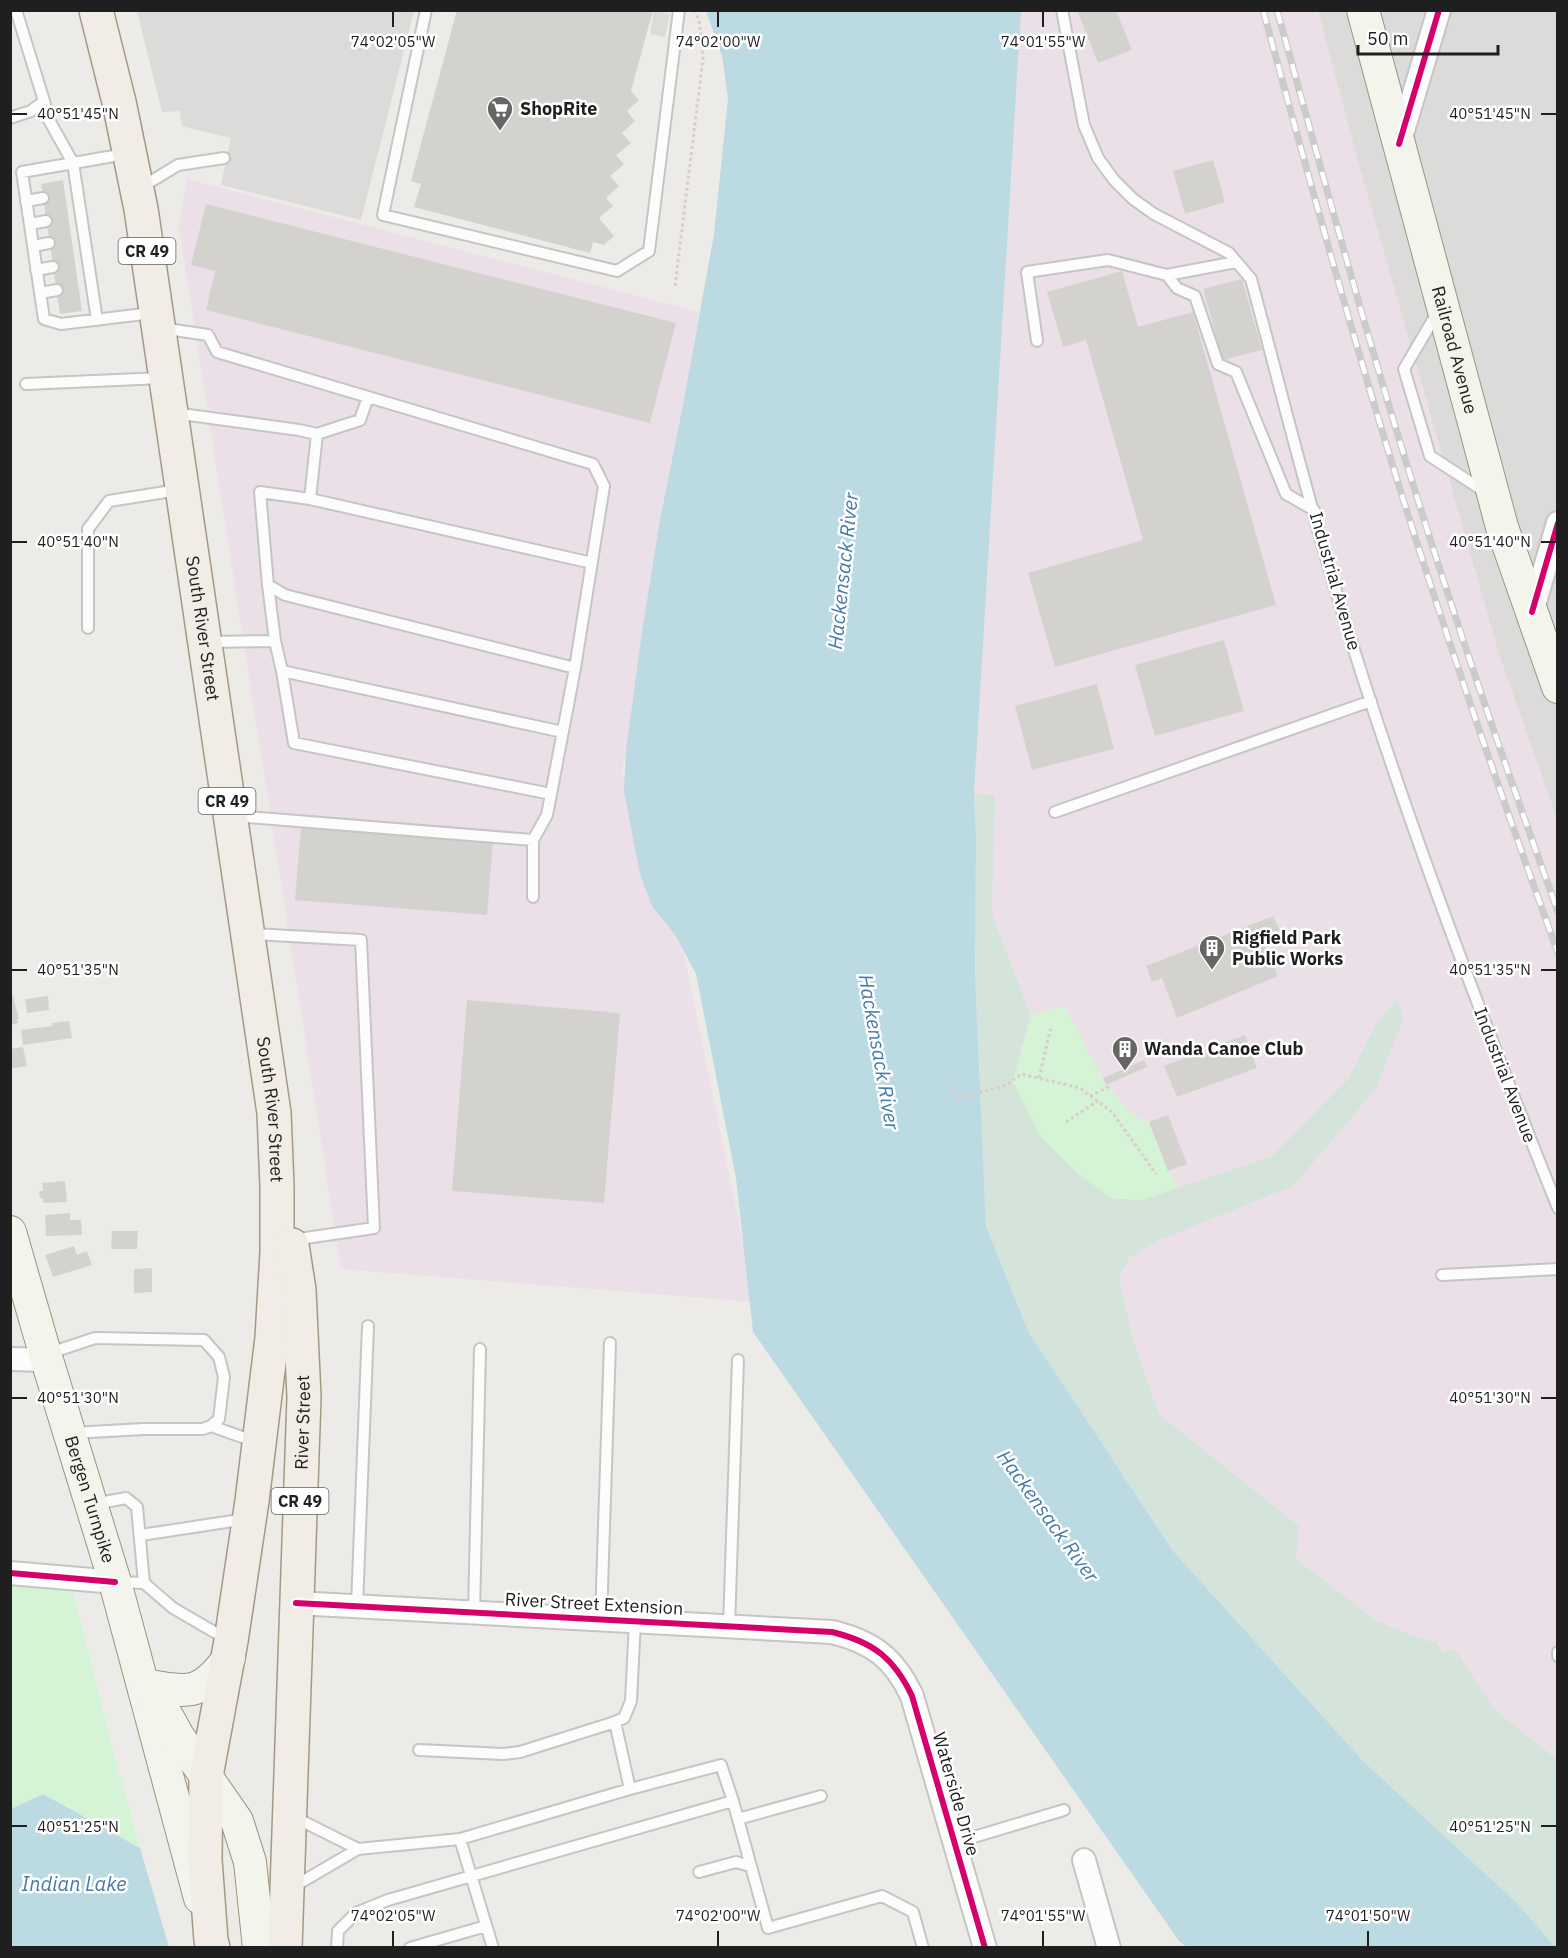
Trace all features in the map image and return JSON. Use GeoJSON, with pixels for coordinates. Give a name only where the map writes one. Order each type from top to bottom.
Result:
{"type":"FeatureCollection","features":[{"type":"Feature","properties":{"kind":"main road","name":"South River Street"},"geometry":{"type":"LineString","coordinates":[[96,10],[119,102],[137,189],[274,1113],[277,1187],[285,1246]]}},
{"type":"Feature","properties":{"kind":"main road","name":"Railroad Avenue"},"geometry":{"type":"LineString","coordinates":[[1363,10],[1502,527],[1532,612],[1550,645],[1557,687]]}},
{"type":"Feature","properties":{"kind":"main road","name":"Bergen Turnpike"},"geometry":{"type":"LineString","coordinates":[[10,1232],[91,1505],[129,1582],[143,1675],[212,1943]]}},
{"type":"Feature","properties":{"kind":"main road","name":"River Street"},"geometry":{"type":"LineString","coordinates":[[212,1943],[205,1860],[206,1776],[230,1650],[250,1519],[285,1246]]}},
{"type":"Feature","properties":{"kind":"main road","name":"River Street"},"geometry":{"type":"LineString","coordinates":[[285,1246],[299,1290],[304,1397],[285,1947]]}},
{"type":"Feature","properties":{"kind":"main road"},"geometry":{"type":"LineString","coordinates":[[143,1675],[174,1691],[196,1690],[216,1676],[230,1650]]}},
{"type":"Feature","properties":{"kind":"main road","name":"Bergen Turnpike"},"geometry":{"type":"LineString","coordinates":[[143,1675],[178,1736],[237,1821],[250,1862],[259,1947]]}},
{"type":"Feature","properties":{"kind":"street"},"geometry":{"type":"LineString","coordinates":[[1399,144],[1438,10]]}},
{"type":"Feature","properties":{"kind":"street"},"geometry":{"type":"LineString","coordinates":[[1532,612],[1557,523]]}},
{"type":"Feature","properties":{"kind":"street"},"geometry":{"type":"LineString","coordinates":[[10,1359],[46,1357]]}},
{"type":"Feature","properties":{"kind":"street"},"geometry":{"type":"LineString","coordinates":[[10,1573],[129,1582]]}},
{"type":"Feature","properties":{"kind":"street","name":"River Street Extension"},"geometry":{"type":"LineString","coordinates":[[296,1603],[832,1632],[854,1637],[885,1656]]}},
{"type":"Feature","properties":{"kind":"street","name":"Waterside Drive"},"geometry":{"type":"LineString","coordinates":[[885,1656],[903,1677],[912,1696],[985,1947]]}},
{"type":"Feature","properties":{"kind":"street"},"geometry":{"type":"LineString","coordinates":[[1084,1860],[1109,1947]]}},
{"type":"Feature","properties":{"kind":"lane"},"geometry":{"type":"LineString","coordinates":[[16,10],[49,120],[73,163],[97,320]]}},
{"type":"Feature","properties":{"kind":"lane"},"geometry":{"type":"LineString","coordinates":[[426,10],[383,215],[617,271],[649,251],[679,10]]}},
{"type":"Feature","properties":{"kind":"lane","name":"Industrial Avenue"},"geometry":{"type":"LineString","coordinates":[[1062,10],[1084,125],[1098,158],[1132,199],[1154,214],[1229,253],[1251,279],[1335,587],[1371,701],[1456,949],[1557,1208]]}},
{"type":"Feature","properties":{"kind":"lane"},"geometry":{"type":"LineString","coordinates":[[10,118],[32,111],[44,101]]}},
{"type":"Feature","properties":{"kind":"lane"},"geometry":{"type":"LineString","coordinates":[[129,153],[22,172],[44,319],[61,324],[97,320],[157,320],[208,335],[217,352],[593,464],[604,486],[575,668],[547,815],[533,840],[533,897]]}},
{"type":"Feature","properties":{"kind":"lane"},"geometry":{"type":"LineString","coordinates":[[137,189],[178,165],[224,158]]}},
{"type":"Feature","properties":{"kind":"lane"},"geometry":{"type":"LineString","coordinates":[[65,195],[78,192]]}},
{"type":"Feature","properties":{"kind":"lane"},"geometry":{"type":"LineString","coordinates":[[26,201],[43,198]]}},
{"type":"Feature","properties":{"kind":"lane"},"geometry":{"type":"LineString","coordinates":[[69,218],[81,215]]}},
{"type":"Feature","properties":{"kind":"lane"},"geometry":{"type":"LineString","coordinates":[[30,224],[46,221]]}},
{"type":"Feature","properties":{"kind":"lane"},"geometry":{"type":"LineString","coordinates":[[72,239],[84,237]]}},
{"type":"Feature","properties":{"kind":"lane"},"geometry":{"type":"LineString","coordinates":[[33,246],[50,243]]}},
{"type":"Feature","properties":{"kind":"lane"},"geometry":{"type":"LineString","coordinates":[[1037,341],[1027,272],[1108,260],[1167,275],[1236,262]]}},
{"type":"Feature","properties":{"kind":"lane"},"geometry":{"type":"LineString","coordinates":[[75,263],[88,261]]}},
{"type":"Feature","properties":{"kind":"lane"},"geometry":{"type":"LineString","coordinates":[[36,270],[53,267]]}},
{"type":"Feature","properties":{"kind":"lane"},"geometry":{"type":"LineString","coordinates":[[1167,275],[1177,288],[1195,296],[1218,364],[1236,372],[1286,494],[1314,510]]}},
{"type":"Feature","properties":{"kind":"lane"},"geometry":{"type":"LineString","coordinates":[[79,286],[92,284]]}},
{"type":"Feature","properties":{"kind":"lane"},"geometry":{"type":"LineString","coordinates":[[40,293],[57,290]]}},
{"type":"Feature","properties":{"kind":"lane"},"geometry":{"type":"LineString","coordinates":[[1442,305],[1404,369],[1430,456],[1494,498]]}},
{"type":"Feature","properties":{"kind":"lane"},"geometry":{"type":"LineString","coordinates":[[26,384],[165,377]]}},
{"type":"Feature","properties":{"kind":"lane"},"geometry":{"type":"LineString","coordinates":[[170,412],[299,429],[317,434],[360,420],[368,398]]}},
{"type":"Feature","properties":{"kind":"lane"},"geometry":{"type":"LineString","coordinates":[[310,500],[317,434]]}},
{"type":"Feature","properties":{"kind":"lane"},"geometry":{"type":"LineString","coordinates":[[88,628],[88,529],[109,501],[182,490]]}},
{"type":"Feature","properties":{"kind":"lane"},"geometry":{"type":"LineString","coordinates":[[551,794],[294,743],[275,641],[260,492],[310,500],[592,563]]}},
{"type":"Feature","properties":{"kind":"lane"},"geometry":{"type":"LineString","coordinates":[[268,585],[285,595],[575,668]]}},
{"type":"Feature","properties":{"kind":"lane"},"geometry":{"type":"LineString","coordinates":[[204,642],[275,641]]}},
{"type":"Feature","properties":{"kind":"lane"},"geometry":{"type":"LineString","coordinates":[[282,670],[563,732]]}},
{"type":"Feature","properties":{"kind":"lane"},"geometry":{"type":"LineString","coordinates":[[1055,812],[1371,701]]}},
{"type":"Feature","properties":{"kind":"lane"},"geometry":{"type":"LineString","coordinates":[[229,816],[533,840]]}},
{"type":"Feature","properties":{"kind":"lane"},"geometry":{"type":"LineString","coordinates":[[246,934],[361,940],[374,1228],[285,1246]]}},
{"type":"Feature","properties":{"kind":"lane"},"geometry":{"type":"LineString","coordinates":[[1442,1275],[1557,1269]]}},
{"type":"Feature","properties":{"kind":"lane"},"geometry":{"type":"LineString","coordinates":[[357,1606],[368,1326]]}},
{"type":"Feature","properties":{"kind":"lane"},"geometry":{"type":"LineString","coordinates":[[46,1357],[95,1338],[204,1340],[219,1357],[224,1377],[219,1419],[211,1426],[203,1429],[69,1433]]}},
{"type":"Feature","properties":{"kind":"lane"},"geometry":{"type":"LineString","coordinates":[[601,1619],[610,1343]]}},
{"type":"Feature","properties":{"kind":"lane"},"geometry":{"type":"LineString","coordinates":[[474,1612],[480,1349]]}},
{"type":"Feature","properties":{"kind":"lane"},"geometry":{"type":"LineString","coordinates":[[729,1626],[738,1360]]}},
{"type":"Feature","properties":{"kind":"lane"},"geometry":{"type":"LineString","coordinates":[[211,1426],[259,1443]]}},
{"type":"Feature","properties":{"kind":"lane"},"geometry":{"type":"LineString","coordinates":[[91,1505],[126,1498],[137,1507],[141,1535],[129,1582],[173,1608],[230,1650]]}},
{"type":"Feature","properties":{"kind":"lane"},"geometry":{"type":"LineString","coordinates":[[141,1535],[250,1519]]}},
{"type":"Feature","properties":{"kind":"lane"},"geometry":{"type":"LineString","coordinates":[[418,1750],[503,1754],[520,1752],[624,1718],[631,1701],[635,1621]]}},
{"type":"Feature","properties":{"kind":"lane"},"geometry":{"type":"LineString","coordinates":[[615,1722],[630,1789]]}},
{"type":"Feature","properties":{"kind":"lane"},"geometry":{"type":"LineString","coordinates":[[287,1890],[358,1849],[460,1839],[721,1765],[768,1928],[882,1896],[913,1912],[923,1947]]}},
{"type":"Feature","properties":{"kind":"lane"},"geometry":{"type":"LineString","coordinates":[[738,1819],[820,1796]]}},
{"type":"Feature","properties":{"kind":"lane"},"geometry":{"type":"LineString","coordinates":[[337,1947],[338,1931],[356,1913],[388,1900],[733,1801]]}},
{"type":"Feature","properties":{"kind":"lane"},"geometry":{"type":"LineString","coordinates":[[954,1843],[1064,1810]]}},
{"type":"Feature","properties":{"kind":"lane"},"geometry":{"type":"LineString","coordinates":[[290,1815],[358,1849]]}},
{"type":"Feature","properties":{"kind":"lane"},"geometry":{"type":"LineString","coordinates":[[460,1839],[493,1947]]}},
{"type":"Feature","properties":{"kind":"lane"},"geometry":{"type":"LineString","coordinates":[[699,1872],[736,1863],[750,1866]]}},
{"type":"Feature","properties":{"kind":"lane"},"geometry":{"type":"LineString","coordinates":[[410,1947],[486,1926]]}},
{"type":"Feature","properties":{"kind":"path"},"geometry":{"type":"LineString","coordinates":[[675,286],[703,58],[699,20],[695,10]]}},
{"type":"Feature","properties":{"kind":"path"},"geometry":{"type":"LineString","coordinates":[[1039,1078],[1051,1027]]}},
{"type":"Feature","properties":{"kind":"path"},"geometry":{"type":"LineString","coordinates":[[951,1082],[956,1099],[1007,1085],[1021,1074],[1080,1088],[1112,1112],[1156,1174]]}},
{"type":"Feature","properties":{"kind":"path"},"geometry":{"type":"LineString","coordinates":[[1090,1096],[1110,1086]]}},
{"type":"Feature","properties":{"kind":"path"},"geometry":{"type":"LineString","coordinates":[[1066,1122],[1098,1101]]}},
{"type":"Feature","properties":{"kind":"shaded area"},"geometry":{"type":"Polygon","coordinates":[[[137,11],[414,11],[361,220],[221,185],[231,138],[182,126],[180,111],[162,112],[137,11]]]}},
{"type":"Feature","properties":{"kind":"shaded area"},"geometry":{"type":"Polygon","coordinates":[[[654,11],[670,14],[665,37],[650,34],[654,11]]]}},
{"type":"Feature","properties":{"kind":"shaded area"},"geometry":{"type":"Polygon","coordinates":[[[1021,11],[1318,11],[1356,155],[1500,658],[1557,819],[1557,1759],[1495,1710],[1455,1649],[1443,1653],[1436,1642],[1425,1640],[1377,1621],[1296,1559],[1299,1526],[1159,1414],[1133,1339],[1119,1278],[1129,1258],[1155,1242],[1293,1186],[1399,999],[1376,1023],[1348,1079],[1272,1156],[1142,1200],[1080,1175],[1031,1016],[992,914],[995,796],[974,794],[1021,11]]]}},
{"type":"Feature","properties":{"kind":"shaded area"},"geometry":{"type":"Polygon","coordinates":[[[1318,11],[1557,11],[1557,819],[1500,658],[1356,155],[1318,11]]]}},
{"type":"Feature","properties":{"kind":"shaded area"},"geometry":{"type":"Polygon","coordinates":[[[187,179],[699,312],[661,541],[662,557],[622,772],[682,944],[755,1302],[341,1269],[179,227],[187,179]]]}},
{"type":"Feature","properties":{"kind":"shaded area"},"geometry":{"type":"Polygon","coordinates":[[[974,794],[995,795],[992,914],[1031,1016],[1013,1081],[1042,1137],[1080,1175],[1112,1198],[1142,1200],[1272,1156],[1348,1079],[1376,1023],[1398,999],[1403,1020],[1375,1090],[1293,1186],[1155,1242],[1129,1258],[1119,1278],[1133,1339],[1159,1414],[1299,1526],[1296,1559],[1377,1621],[1425,1640],[1436,1642],[1443,1653],[1455,1649],[1495,1710],[1557,1759],[1557,1947],[1517,1903],[1364,1762],[1173,1551],[1029,1333],[986,1226],[975,974],[974,794]]]}},
{"type":"Feature","properties":{"kind":"green space"},"geometry":{"type":"Polygon","coordinates":[[[1065,1005],[1106,1085],[1109,1084],[1130,1112],[1149,1122],[1168,1171],[1179,1187],[1142,1200],[1112,1198],[1080,1175],[1041,1137],[1013,1081],[1031,1016],[1065,1005]]]}},
{"type":"Feature","properties":{"kind":"green space"},"geometry":{"type":"Polygon","coordinates":[[[11,1582],[71,1587],[140,1848],[43,1794],[11,1809],[11,1582]]]}},
{"type":"Feature","properties":{"kind":"water","name":"Hackensack River"},"geometry":{"type":"Polygon","coordinates":[[[706,11],[1021,11],[974,794],[975,974],[986,1226],[1029,1333],[1173,1551],[1364,1762],[1517,1903],[1555,1947],[1188,1948],[1179,1941],[753,1332],[736,1178],[696,974],[676,936],[652,906],[640,874],[624,791],[626,750],[660,520],[714,234],[728,98],[722,56],[706,11]]]}},
{"type":"Feature","properties":{"kind":"water","name":"Indian Lake"},"geometry":{"type":"Polygon","coordinates":[[[43,1794],[140,1848],[169,1947],[11,1947],[11,1809],[43,1794]]]}},
{"type":"Feature","properties":{"kind":"building"},"geometry":{"type":"Polygon","coordinates":[[[457,10],[653,10],[631,91],[639,100],[627,111],[635,121],[622,133],[631,143],[616,155],[624,164],[610,176],[619,186],[606,198],[613,206],[599,218],[614,236],[604,245],[593,242],[590,253],[414,207],[421,184],[411,181],[457,10]]]}},
{"type":"Feature","properties":{"kind":"building"},"geometry":{"type":"Polygon","coordinates":[[[1077,10],[1116,10],[1132,50],[1098,63],[1077,10]]]}},
{"type":"Feature","properties":{"kind":"building"},"geometry":{"type":"Polygon","coordinates":[[[1213,160],[1225,202],[1185,214],[1173,171],[1213,160]]]}},
{"type":"Feature","properties":{"kind":"building"},"geometry":{"type":"Polygon","coordinates":[[[63,180],[82,311],[60,314],[41,184],[63,180]]]}},
{"type":"Feature","properties":{"kind":"building"},"geometry":{"type":"Polygon","coordinates":[[[206,204],[676,323],[650,423],[206,310],[215,271],[191,265],[206,204]]]}},
{"type":"Feature","properties":{"kind":"building"},"geometry":{"type":"Polygon","coordinates":[[[1122,271],[1138,327],[1193,312],[1276,605],[1055,667],[1028,573],[1143,540],[1086,340],[1063,347],[1047,292],[1122,271]]]}},
{"type":"Feature","properties":{"kind":"building"},"geometry":{"type":"Polygon","coordinates":[[[1242,279],[1262,350],[1223,360],[1203,289],[1242,279]]]}},
{"type":"Feature","properties":{"kind":"building"},"geometry":{"type":"Polygon","coordinates":[[[1224,640],[1244,711],[1155,736],[1135,665],[1224,640]]]}},
{"type":"Feature","properties":{"kind":"building"},"geometry":{"type":"Polygon","coordinates":[[[1097,684],[1114,749],[1032,770],[1015,706],[1097,684]]]}},
{"type":"Feature","properties":{"kind":"building"},"geometry":{"type":"Polygon","coordinates":[[[301,827],[493,842],[487,915],[295,900],[301,827]]]}},
{"type":"Feature","properties":{"kind":"building","name":"Rigfield Park Public Works"},"geometry":{"type":"Polygon","coordinates":[[[1273,916],[1280,931],[1262,939],[1278,976],[1177,1018],[1162,978],[1152,982],[1146,966],[1273,916]]]}},
{"type":"Feature","properties":{"kind":"building"},"geometry":{"type":"Polygon","coordinates":[[[10,996],[13,996],[19,1019],[17,1019],[18,1023],[10,1025],[10,996]]]}},
{"type":"Feature","properties":{"kind":"building"},"geometry":{"type":"Polygon","coordinates":[[[48,996],[49,1010],[27,1013],[25,999],[48,996]]]}},
{"type":"Feature","properties":{"kind":"building"},"geometry":{"type":"Polygon","coordinates":[[[467,1000],[620,1013],[604,1203],[452,1191],[467,1000]]]}},
{"type":"Feature","properties":{"kind":"building"},"geometry":{"type":"Polygon","coordinates":[[[69,1021],[72,1038],[23,1045],[21,1030],[53,1026],[52,1023],[69,1021]]]}},
{"type":"Feature","properties":{"kind":"building"},"geometry":{"type":"Polygon","coordinates":[[[1245,1035],[1257,1068],[1177,1097],[1164,1066],[1245,1035]]]}},
{"type":"Feature","properties":{"kind":"building"},"geometry":{"type":"Polygon","coordinates":[[[23,1047],[27,1066],[10,1069],[10,1049],[23,1047]]]}},
{"type":"Feature","properties":{"kind":"building","name":"Wanda Canoe Club"},"geometry":{"type":"Polygon","coordinates":[[[1144,1060],[1147,1067],[1106,1085],[1103,1078],[1144,1060]]]}},
{"type":"Feature","properties":{"kind":"building"},"geometry":{"type":"Polygon","coordinates":[[[1168,1115],[1187,1164],[1168,1171],[1149,1122],[1168,1115]]]}},
{"type":"Feature","properties":{"kind":"building"},"geometry":{"type":"Polygon","coordinates":[[[65,1181],[67,1202],[43,1203],[39,1191],[43,1191],[42,1183],[65,1181]]]}},
{"type":"Feature","properties":{"kind":"building"},"geometry":{"type":"Polygon","coordinates":[[[70,1213],[70,1220],[81,1220],[82,1235],[46,1236],[45,1215],[70,1213]]]}},
{"type":"Feature","properties":{"kind":"building"},"geometry":{"type":"Polygon","coordinates":[[[112,1231],[138,1231],[137,1249],[111,1249],[112,1231]]]}},
{"type":"Feature","properties":{"kind":"building"},"geometry":{"type":"Polygon","coordinates":[[[74,1246],[77,1255],[87,1251],[92,1265],[53,1277],[45,1255],[74,1246]]]}},
{"type":"Feature","properties":{"kind":"building"},"geometry":{"type":"Polygon","coordinates":[[[152,1268],[152,1292],[134,1293],[134,1269],[152,1268]]]}},
{"type":"Feature","properties":{"kind":"railway"},"geometry":{"type":"LineString","coordinates":[[1263,10],[1349,318],[1404,502],[1479,729],[1558,953]]}},
{"type":"Feature","properties":{"kind":"railway"},"geometry":{"type":"LineString","coordinates":[[1277,10],[1362,313],[1416,494],[1485,704],[1558,912]]}},
{"type":"Feature","properties":{"kind":"cycle path"},"geometry":{"type":"LineString","coordinates":[[1399,144],[1439,10]]}},
{"type":"Feature","properties":{"kind":"cycle path"},"geometry":{"type":"LineString","coordinates":[[1532,612],[1558,523]]}},
{"type":"Feature","properties":{"kind":"cycle path"},"geometry":{"type":"LineString","coordinates":[[10,1573],[115,1582]]}},
{"type":"Feature","properties":{"kind":"cycle path"},"geometry":{"type":"LineString","coordinates":[[296,1603],[832,1632],[871,1647],[898,1671],[912,1696],[985,1948]]}},
{"type":"Feature","properties":{"kind":"place","name":"ShopRite"},"geometry":{"type":"Point","coordinates":[500,132]}},
{"type":"Feature","properties":{"kind":"place","name":"Rigfield Park Public Works"},"geometry":{"type":"Point","coordinates":[1212,971]}},
{"type":"Feature","properties":{"kind":"place","name":"Wanda Canoe Club"},"geometry":{"type":"Point","coordinates":[1125,1072]}}]}
